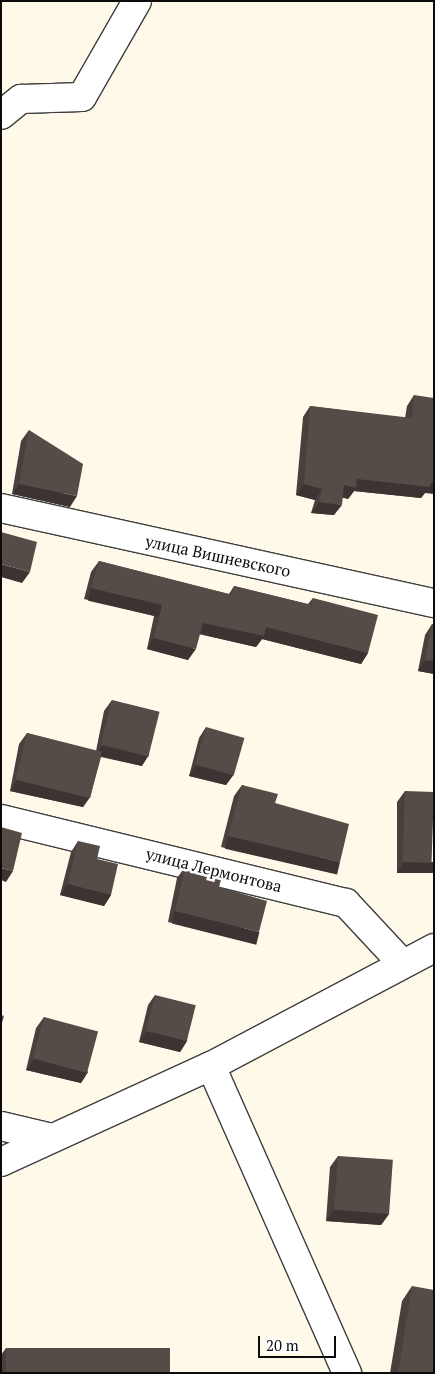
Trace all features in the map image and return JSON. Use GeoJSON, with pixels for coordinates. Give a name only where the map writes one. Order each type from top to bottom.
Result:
{"type":"FeatureCollection","features":[{"type":"Feature","properties":{"kind":"street"},"geometry":{"type":"LineString","coordinates":[[1,115],[21,99],[82,97],[137,1]]}},
{"type":"Feature","properties":{"kind":"street","name":"улица Вишневского"},"geometry":{"type":"LineString","coordinates":[[1,508],[434,603]]}},
{"type":"Feature","properties":{"kind":"street","name":"улица Лермонтова"},"geometry":{"type":"LineString","coordinates":[[1,819],[346,903],[402,963]]}},
{"type":"Feature","properties":{"kind":"street"},"geometry":{"type":"LineString","coordinates":[[1,1162],[211,1066],[402,963],[434,948]]}},
{"type":"Feature","properties":{"kind":"street"},"geometry":{"type":"LineString","coordinates":[[211,1066],[347,1373]]}},
{"type":"Feature","properties":{"kind":"street"},"geometry":{"type":"LineString","coordinates":[[1,1126],[52,1138]]}},
{"type":"Feature","properties":{"kind":"building"},"geometry":{"type":"Polygon","coordinates":[[[414,395],[434,398],[434,482],[429,487],[357,479],[356,488],[344,485],[342,505],[319,502],[322,489],[304,484],[310,406],[412,418],[414,395]]]}},
{"type":"Feature","properties":{"kind":"building"},"geometry":{"type":"Polygon","coordinates":[[[29,430],[83,464],[77,496],[19,484],[29,430]]]}},
{"type":"Feature","properties":{"kind":"building"},"geometry":{"type":"Polygon","coordinates":[[[1,532],[37,542],[30,572],[1,564],[1,532]]]}},
{"type":"Feature","properties":{"kind":"building"},"geometry":{"type":"Polygon","coordinates":[[[99,561],[232,595],[234,586],[311,605],[313,598],[378,615],[368,653],[266,627],[264,636],[203,623],[196,649],[154,638],[162,605],[91,588],[99,561]]]}},
{"type":"Feature","properties":{"kind":"building"},"geometry":{"type":"Polygon","coordinates":[[[432,624],[434,624],[434,661],[425,660],[432,624]]]}},
{"type":"Feature","properties":{"kind":"building"},"geometry":{"type":"Polygon","coordinates":[[[112,700],[160,712],[148,756],[101,745],[112,700]]]}},
{"type":"Feature","properties":{"kind":"building"},"geometry":{"type":"Polygon","coordinates":[[[206,727],[244,738],[234,776],[195,764],[206,727]]]}},
{"type":"Feature","properties":{"kind":"building"},"geometry":{"type":"Polygon","coordinates":[[[27,733],[102,752],[90,798],[15,780],[27,733]]]}},
{"type":"Feature","properties":{"kind":"building"},"geometry":{"type":"Polygon","coordinates":[[[242,785],[278,794],[275,803],[349,824],[340,862],[228,836],[242,785]]]}},
{"type":"Feature","properties":{"kind":"building"},"geometry":{"type":"Polygon","coordinates":[[[405,791],[434,792],[432,863],[403,862],[405,791]]]}},
{"type":"Feature","properties":{"kind":"building"},"geometry":{"type":"Polygon","coordinates":[[[1,827],[22,833],[13,871],[1,868],[1,827]]]}},
{"type":"Feature","properties":{"kind":"building"},"geometry":{"type":"Polygon","coordinates":[[[78,841],[100,846],[97,859],[118,864],[111,895],[68,884],[78,841]]]}},
{"type":"Feature","properties":{"kind":"building"},"geometry":{"type":"Polygon","coordinates":[[[185,867],[222,876],[219,887],[267,901],[259,932],[175,911],[185,867]]]}},
{"type":"Feature","properties":{"kind":"building"},"geometry":{"type":"Polygon","coordinates":[[[155,995],[196,1005],[187,1041],[146,1031],[155,995]]]}},
{"type":"Feature","properties":{"kind":"building"},"geometry":{"type":"Polygon","coordinates":[[[1,1015],[4,1016],[1,1026],[1,1015]]]}},
{"type":"Feature","properties":{"kind":"building"},"geometry":{"type":"Polygon","coordinates":[[[44,1017],[98,1031],[87,1073],[33,1059],[44,1017]]]}},
{"type":"Feature","properties":{"kind":"building"},"geometry":{"type":"Polygon","coordinates":[[[338,1156],[393,1160],[389,1214],[334,1210],[338,1156]]]}},
{"type":"Feature","properties":{"kind":"building"},"geometry":{"type":"Polygon","coordinates":[[[412,1286],[434,1290],[434,1373],[398,1373],[412,1286]]]}},
{"type":"Feature","properties":{"kind":"building"},"geometry":{"type":"Polygon","coordinates":[[[6,1348],[170,1348],[170,1373],[6,1373],[6,1348]]]}}]}
